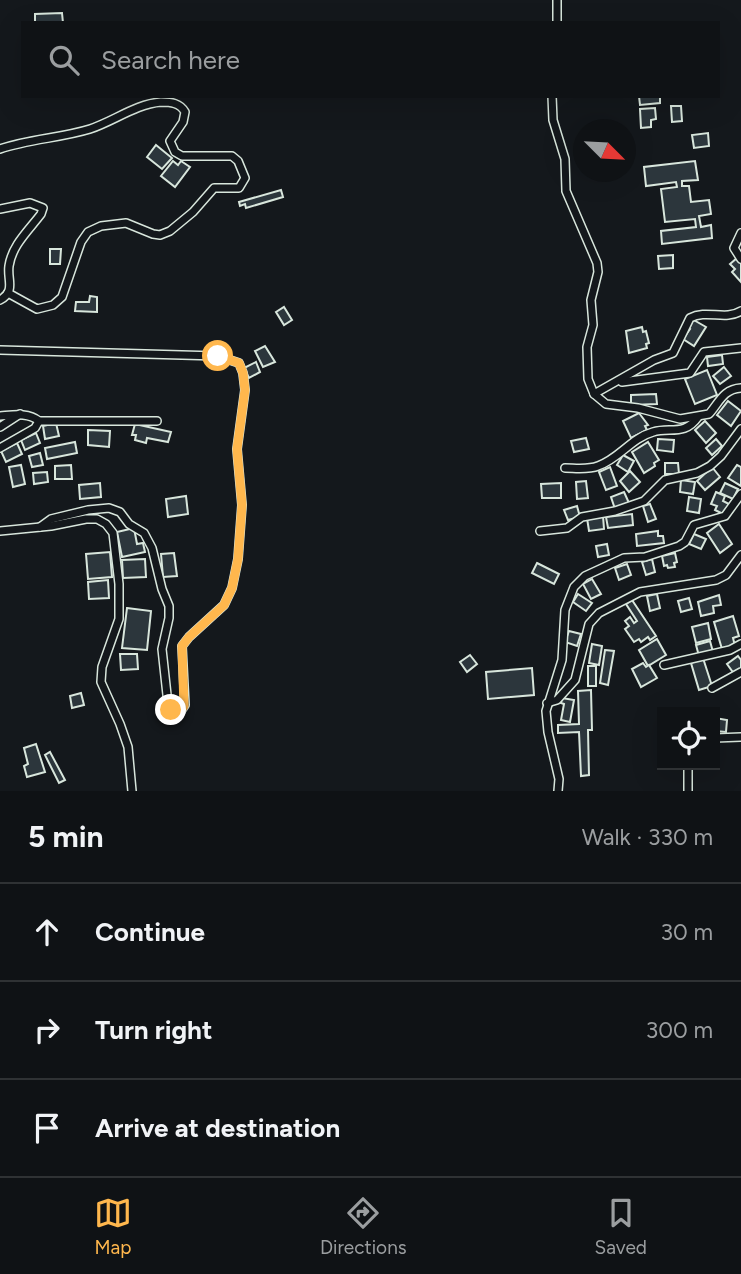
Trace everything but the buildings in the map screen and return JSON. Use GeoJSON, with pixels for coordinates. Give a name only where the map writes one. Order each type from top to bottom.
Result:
{"type":"FeatureCollection","features":[{"type":"Feature","properties":{"kind":"street"},"geometry":{"type":"LineString","coordinates":[[557,0],[557,21]]}},
{"type":"Feature","properties":{"kind":"street"},"geometry":{"type":"LineString","coordinates":[[552,98],[553,120],[565,159],[566,191],[597,263],[598,272],[591,300],[592,329],[587,347],[588,379],[594,394],[602,402],[611,405],[638,408],[680,419],[711,413],[723,394],[741,388]]}},
{"type":"Feature","properties":{"kind":"street"},"geometry":{"type":"LineString","coordinates":[[0,149],[88,130],[144,106],[172,103],[183,107],[185,112],[183,122],[170,141],[174,152],[182,156],[232,156],[238,161],[245,178],[239,188],[214,188],[193,212],[166,233],[153,234],[126,223],[116,223],[89,232],[81,242],[62,297],[53,305],[37,309],[8,293]]}},
{"type":"Feature","properties":{"kind":"street"},"geometry":{"type":"LineString","coordinates":[[0,209],[30,202],[43,208],[12,254],[8,268],[11,287],[0,300]]}},
{"type":"Feature","properties":{"kind":"street"},"geometry":{"type":"LineString","coordinates":[[741,233],[734,248],[741,259]]}},
{"type":"Feature","properties":{"kind":"street"},"geometry":{"type":"LineString","coordinates":[[594,394],[654,360],[673,354],[690,318],[701,313],[729,316],[741,312]]}},
{"type":"Feature","properties":{"kind":"street"},"geometry":{"type":"LineString","coordinates":[[616,383],[690,373],[704,352],[741,348]]}},
{"type":"Feature","properties":{"kind":"street"},"geometry":{"type":"LineString","coordinates":[[0,350],[218,356],[239,363],[243,373],[245,390],[237,449],[242,505],[238,559],[232,588],[224,605],[182,646],[185,705],[181,711],[172,711],[168,704],[162,649],[169,606],[152,548],[144,533],[129,524],[120,512],[109,508],[51,519],[40,527]]}},
{"type":"Feature","properties":{"kind":"street"},"geometry":{"type":"LineString","coordinates":[[0,416],[20,414],[36,417],[39,421],[158,421]]}},
{"type":"Feature","properties":{"kind":"street"},"geometry":{"type":"LineString","coordinates":[[0,427],[20,414]]}},
{"type":"Feature","properties":{"kind":"street"},"geometry":{"type":"LineString","coordinates":[[565,468],[597,467],[615,457],[630,443],[653,432],[686,428],[698,417]]}},
{"type":"Feature","properties":{"kind":"street"},"geometry":{"type":"LineString","coordinates":[[0,448],[35,428],[39,421]]}},
{"type":"Feature","properties":{"kind":"street"},"geometry":{"type":"LineString","coordinates":[[540,531],[567,528],[582,517],[615,511],[644,501],[664,480],[697,473],[710,466],[741,429]]}},
{"type":"Feature","properties":{"kind":"street"},"geometry":{"type":"LineString","coordinates":[[558,791],[559,779],[548,732],[547,703],[562,660],[562,630],[566,606],[577,583],[585,576],[624,558],[645,557],[679,546],[685,542],[694,525],[728,514],[741,494]]}},
{"type":"Feature","properties":{"kind":"street"},"geometry":{"type":"LineString","coordinates":[[0,531],[97,519],[106,524],[113,533],[119,584],[119,619],[102,667],[101,682],[128,747],[132,791]]}},
{"type":"Feature","properties":{"kind":"street"},"geometry":{"type":"LineString","coordinates":[[547,703],[557,700],[575,680],[589,624],[599,613],[639,593],[720,579],[730,571],[741,555]]}},
{"type":"Feature","properties":{"kind":"street"},"geometry":{"type":"LineString","coordinates":[[664,665],[730,650],[741,644]]}},
{"type":"Feature","properties":{"kind":"street"},"geometry":{"type":"LineString","coordinates":[[712,688],[741,672]]}},
{"type":"Feature","properties":{"kind":"street"},"geometry":{"type":"LineString","coordinates":[[720,737],[741,737]]}},
{"type":"Feature","properties":{"kind":"street"},"geometry":{"type":"LineString","coordinates":[[688,770],[688,791]]}},
{"type":"Feature","properties":{"kind":"route"},"geometry":{"type":"LineString","coordinates":[[171,710],[179,712],[184,706],[182,646],[224,605],[232,588],[238,559],[242,494],[237,449],[245,381],[239,363],[218,356]]}}]}
